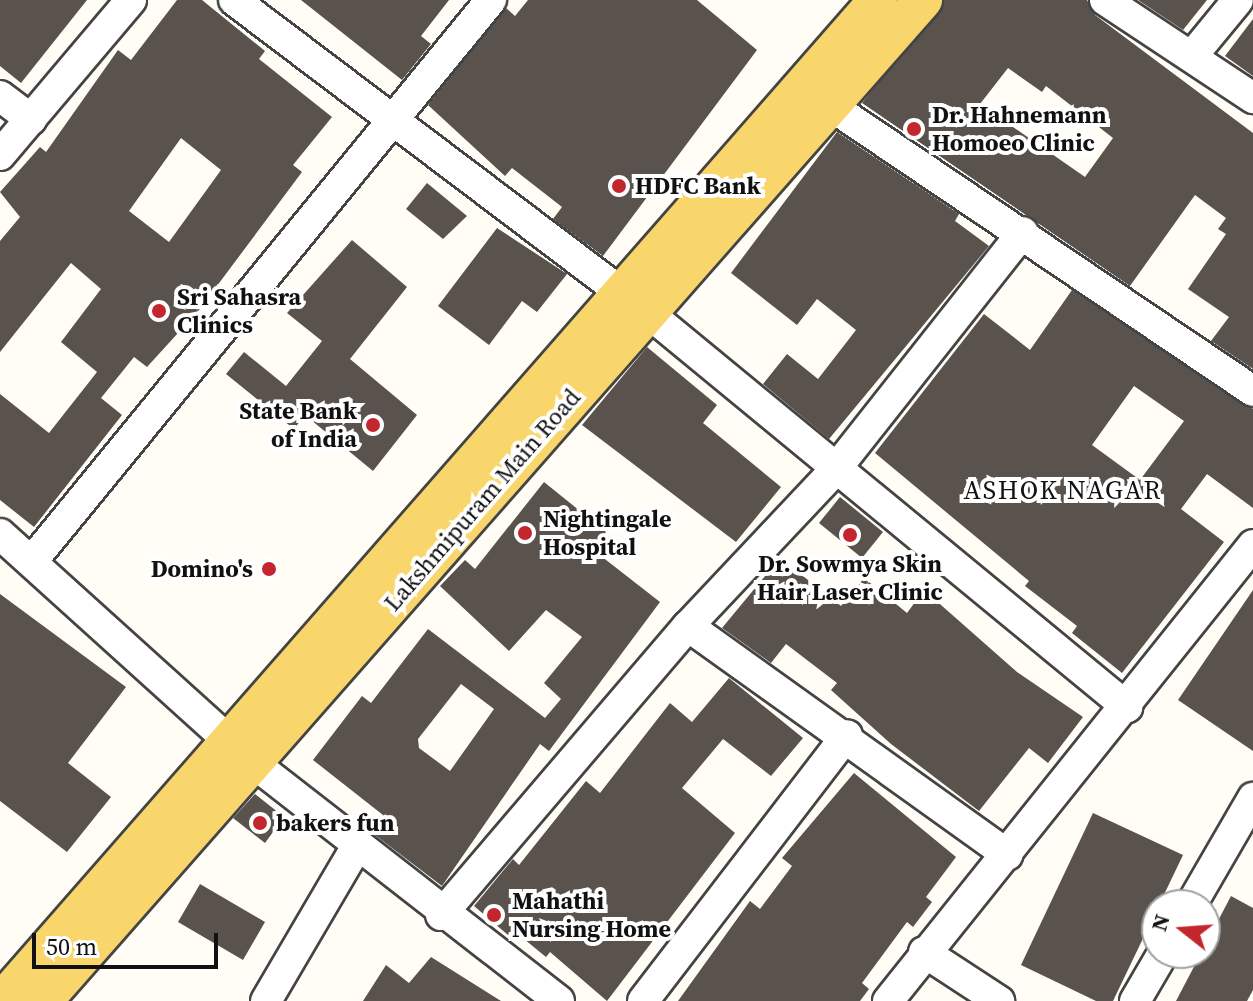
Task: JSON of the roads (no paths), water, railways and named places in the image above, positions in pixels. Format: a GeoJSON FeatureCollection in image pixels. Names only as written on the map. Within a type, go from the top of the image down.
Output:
{"type":"FeatureCollection","features":[{"type":"Feature","properties":{"kind":"main road","name":"Lakshmipuram Main Road"},"geometry":{"type":"LineString","coordinates":[[2,1001],[240,751],[633,301],[878,0]]}},
{"type":"Feature","properties":{"kind":"main road","name":"Lakshmipuram Main Road"},"geometry":{"type":"LineString","coordinates":[[633,301],[831,106],[923,0]]}},
{"type":"Feature","properties":{"kind":"main road","name":"Lakshmipuram Main Road"},"geometry":{"type":"LineString","coordinates":[[43,1001],[240,751]]}},
{"type":"Feature","properties":{"kind":"street"},"geometry":{"type":"LineString","coordinates":[[0,155],[131,0]]}},
{"type":"Feature","properties":{"kind":"street"},"geometry":{"type":"LineString","coordinates":[[234,0],[387,119],[633,301],[1127,707]]}},
{"type":"Feature","properties":{"kind":"street"},"geometry":{"type":"LineString","coordinates":[[32,561],[387,119],[491,0]]}},
{"type":"Feature","properties":{"kind":"street"},"geometry":{"type":"LineString","coordinates":[[1105,0],[1253,98]]}},
{"type":"Feature","properties":{"kind":"street"},"geometry":{"type":"LineString","coordinates":[[1192,56],[1238,0]]}},
{"type":"Feature","properties":{"kind":"street"},"geometry":{"type":"LineString","coordinates":[[0,96],[31,119]]}},
{"type":"Feature","properties":{"kind":"street"},"geometry":{"type":"LineString","coordinates":[[831,106],[1023,232],[1253,391]]}},
{"type":"Feature","properties":{"kind":"street"},"geometry":{"type":"LineString","coordinates":[[441,915],[688,626],[835,470],[1023,232]]}},
{"type":"Feature","properties":{"kind":"street"},"geometry":{"type":"LineString","coordinates":[[0,534],[240,751],[441,915],[559,1001]]}},
{"type":"Feature","properties":{"kind":"street"},"geometry":{"type":"LineString","coordinates":[[888,1001],[924,952],[1008,855],[1127,707],[1253,545]]}},
{"type":"Feature","properties":{"kind":"street"},"geometry":{"type":"LineString","coordinates":[[688,626],[847,735],[1008,855]]}},
{"type":"Feature","properties":{"kind":"street"},"geometry":{"type":"LineString","coordinates":[[643,1001],[847,735]]}},
{"type":"Feature","properties":{"kind":"street"},"geometry":{"type":"LineString","coordinates":[[1200,889],[1253,798]]}},
{"type":"Feature","properties":{"kind":"street"},"geometry":{"type":"LineString","coordinates":[[266,1001],[357,846]]}},
{"type":"Feature","properties":{"kind":"street"},"geometry":{"type":"LineString","coordinates":[[924,952],[999,1001]]}},
{"type":"Feature","properties":{"kind":"street"},"geometry":{"type":"LineString","coordinates":[[1135,1001],[1154,969]]}},
{"type":"Feature","properties":{"kind":"place","name":"Dr. Hahnemann Homoeo Clinic"},"geometry":{"type":"Point","coordinates":[914,129]}},
{"type":"Feature","properties":{"kind":"place","name":"HDFC Bank"},"geometry":{"type":"Point","coordinates":[619,186]}},
{"type":"Feature","properties":{"kind":"place","name":"Sri Sahasra Clinics"},"geometry":{"type":"Point","coordinates":[159,311]}},
{"type":"Feature","properties":{"kind":"place","name":"State Bank of India"},"geometry":{"type":"Point","coordinates":[373,425]}},
{"type":"Feature","properties":{"kind":"place","name":"Nightingale Hospital"},"geometry":{"type":"Point","coordinates":[525,533]}},
{"type":"Feature","properties":{"kind":"place","name":"Dr. Sowmya Skin Hair Laser Clinic"},"geometry":{"type":"Point","coordinates":[850,535]}},
{"type":"Feature","properties":{"kind":"place","name":"Domino's"},"geometry":{"type":"Point","coordinates":[269,569]}},
{"type":"Feature","properties":{"kind":"place","name":"bakers fun"},"geometry":{"type":"Point","coordinates":[260,823]}},
{"type":"Feature","properties":{"kind":"place","name":"Mahathi Nursing Home"},"geometry":{"type":"Point","coordinates":[494,915]}},
{"type":"Feature","properties":{"kind":"district","name":"ASHOK NAGAR"},"geometry":{"type":"Point","coordinates":[1063,491]}}]}
